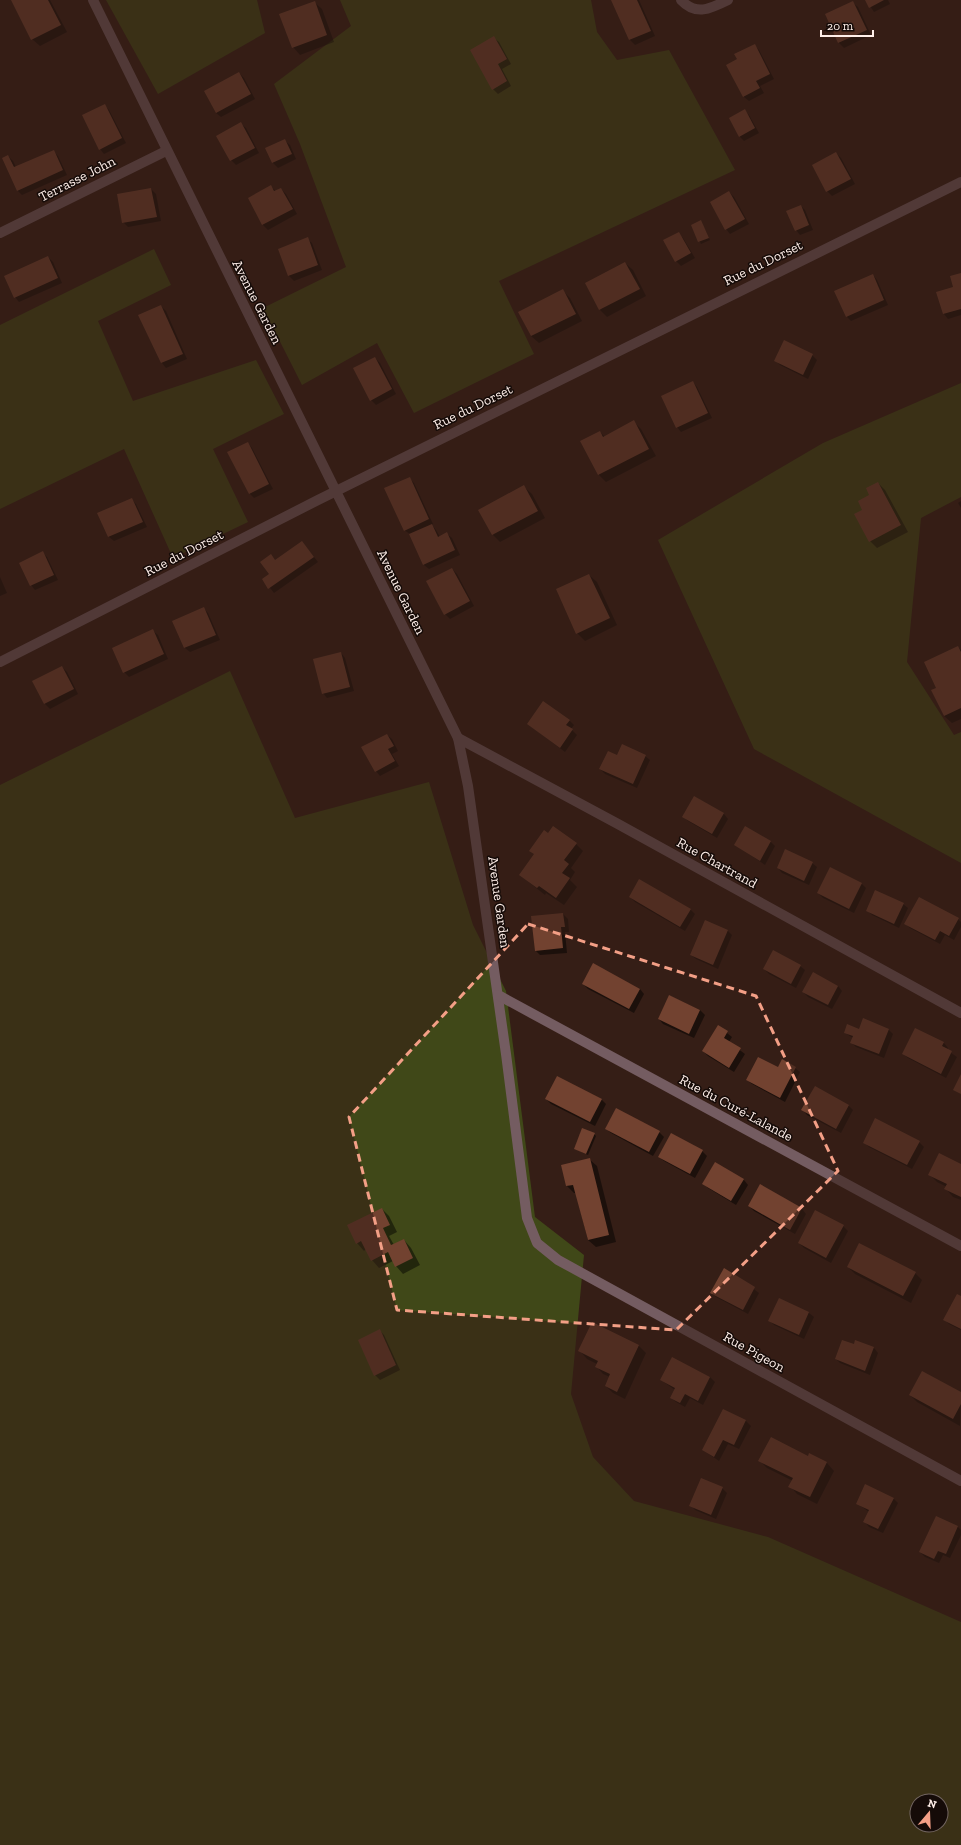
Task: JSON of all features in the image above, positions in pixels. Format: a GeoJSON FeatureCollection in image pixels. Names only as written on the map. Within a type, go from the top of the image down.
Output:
{"type":"FeatureCollection","features":[{"type":"Feature","properties":{"kind":"street","name":"Avenue Garden"},"geometry":{"type":"LineString","coordinates":[[93,0],[166,151],[458,738],[468,786],[498,995],[527,1218],[537,1243]]}},
{"type":"Feature","properties":{"kind":"street"},"geometry":{"type":"LineString","coordinates":[[684,4],[699,10],[711,8],[728,0]]}},
{"type":"Feature","properties":{"kind":"street","name":"Terrasse John"},"geometry":{"type":"LineString","coordinates":[[0,233],[166,151]]}},
{"type":"Feature","properties":{"kind":"street","name":"Rue du Dorset"},"geometry":{"type":"LineString","coordinates":[[0,662],[336,491],[961,182]]}},
{"type":"Feature","properties":{"kind":"street","name":"Rue Chartrand"},"geometry":{"type":"LineString","coordinates":[[458,738],[618,824],[961,1013]]}},
{"type":"Feature","properties":{"kind":"street","name":"Rue du Curé-Lalande"},"geometry":{"type":"LineString","coordinates":[[498,995],[961,1246]]}},
{"type":"Feature","properties":{"kind":"street","name":"Rue Pigeon"},"geometry":{"type":"LineString","coordinates":[[537,1243],[558,1260],[961,1481]]}},
{"type":"Feature","properties":{"kind":"highlighted area"},"geometry":{"type":"Polygon","coordinates":[[[528,924],[756,996],[838,1171],[676,1330],[397,1310],[349,1117],[528,924]]]}},
{"type":"Feature","properties":{"kind":"green space"},"geometry":{"type":"Polygon","coordinates":[[[106,0],[257,0],[265,33],[158,94],[106,0]]]}},
{"type":"Feature","properties":{"kind":"green space"},"geometry":{"type":"Polygon","coordinates":[[[340,0],[591,0],[597,32],[617,60],[669,50],[735,170],[499,281],[534,354],[414,413],[377,343],[302,385],[263,308],[346,267],[300,144],[274,84],[351,26],[340,0]]]}},
{"type":"Feature","properties":{"kind":"green space"},"geometry":{"type":"Polygon","coordinates":[[[154,249],[171,285],[98,321],[133,401],[256,360],[284,414],[213,449],[248,522],[173,558],[124,449],[0,509],[0,325],[154,249]]]}},
{"type":"Feature","properties":{"kind":"green space"},"geometry":{"type":"Polygon","coordinates":[[[961,383],[961,497],[921,518],[907,662],[954,735],[961,732],[961,863],[754,749],[658,540],[823,443],[961,383]]]}},
{"type":"Feature","properties":{"kind":"green space"},"geometry":{"type":"Polygon","coordinates":[[[230,671],[295,818],[429,782],[473,925],[506,991],[535,1217],[584,1255],[571,1394],[593,1457],[634,1501],[768,1537],[961,1622],[961,1845],[0,1845],[0,785],[230,671]]]}},
{"type":"Feature","properties":{"kind":"building"},"geometry":{"type":"Polygon","coordinates":[[[11,0],[48,0],[61,25],[31,40],[11,0]]]}},
{"type":"Feature","properties":{"kind":"building"},"geometry":{"type":"Polygon","coordinates":[[[611,0],[637,0],[651,31],[629,40],[611,0]]]}},
{"type":"Feature","properties":{"kind":"building"},"geometry":{"type":"Polygon","coordinates":[[[865,0],[884,0],[869,8],[865,0]]]}},
{"type":"Feature","properties":{"kind":"building"},"geometry":{"type":"Polygon","coordinates":[[[315,1],[327,35],[292,48],[279,14],[315,1]]]}},
{"type":"Feature","properties":{"kind":"building"},"geometry":{"type":"Polygon","coordinates":[[[853,1],[867,30],[838,43],[825,14],[853,1]]]}},
{"type":"Feature","properties":{"kind":"building"},"geometry":{"type":"Polygon","coordinates":[[[494,36],[507,59],[498,64],[507,81],[492,90],[470,50],[494,36]]]}},
{"type":"Feature","properties":{"kind":"building"},"geometry":{"type":"Polygon","coordinates":[[[755,44],[770,74],[756,81],[760,88],[743,97],[726,65],[737,59],[734,54],[755,44]]]}},
{"type":"Feature","properties":{"kind":"building"},"geometry":{"type":"Polygon","coordinates":[[[239,72],[251,94],[216,113],[204,91],[239,72]]]}},
{"type":"Feature","properties":{"kind":"building"},"geometry":{"type":"Polygon","coordinates":[[[105,104],[122,138],[99,150],[82,115],[105,104]]]}},
{"type":"Feature","properties":{"kind":"building"},"geometry":{"type":"Polygon","coordinates":[[[745,109],[755,128],[739,137],[729,118],[745,109]]]}},
{"type":"Feature","properties":{"kind":"building"},"geometry":{"type":"Polygon","coordinates":[[[241,122],[255,148],[230,161],[216,136],[241,122]]]}},
{"type":"Feature","properties":{"kind":"building"},"geometry":{"type":"Polygon","coordinates":[[[285,139],[292,154],[272,163],[265,148],[285,139]]]}},
{"type":"Feature","properties":{"kind":"building"},"geometry":{"type":"Polygon","coordinates":[[[54,150],[63,170],[17,191],[2,158],[8,155],[14,167],[54,150]]]}},
{"type":"Feature","properties":{"kind":"building"},"geometry":{"type":"Polygon","coordinates":[[[836,152],[851,179],[826,192],[812,165],[836,152]]]}},
{"type":"Feature","properties":{"kind":"building"},"geometry":{"type":"Polygon","coordinates":[[[271,185],[274,191],[281,188],[293,209],[262,225],[248,198],[271,185]]]}},
{"type":"Feature","properties":{"kind":"building"},"geometry":{"type":"Polygon","coordinates":[[[151,188],[157,217],[122,223],[117,194],[151,188]]]}},
{"type":"Feature","properties":{"kind":"building"},"geometry":{"type":"Polygon","coordinates":[[[729,191],[745,219],[725,230],[710,202],[729,191]]]}},
{"type":"Feature","properties":{"kind":"building"},"geometry":{"type":"Polygon","coordinates":[[[801,205],[809,225],[795,231],[786,211],[801,205]]]}},
{"type":"Feature","properties":{"kind":"building"},"geometry":{"type":"Polygon","coordinates":[[[701,220],[709,238],[698,242],[691,225],[701,220]]]}},
{"type":"Feature","properties":{"kind":"building"},"geometry":{"type":"Polygon","coordinates":[[[679,232],[691,253],[675,262],[663,240],[679,232]]]}},
{"type":"Feature","properties":{"kind":"building"},"geometry":{"type":"Polygon","coordinates":[[[308,237],[318,265],[288,276],[278,249],[308,237]]]}},
{"type":"Feature","properties":{"kind":"building"},"geometry":{"type":"Polygon","coordinates":[[[48,256],[58,278],[14,298],[4,276],[48,256]]]}},
{"type":"Feature","properties":{"kind":"building"},"geometry":{"type":"Polygon","coordinates":[[[625,262],[640,289],[599,310],[585,283],[625,262]]]}},
{"type":"Feature","properties":{"kind":"building"},"geometry":{"type":"Polygon","coordinates":[[[961,273],[961,309],[943,314],[936,292],[953,287],[950,276],[961,273]]]}},
{"type":"Feature","properties":{"kind":"building"},"geometry":{"type":"Polygon","coordinates":[[[873,274],[884,300],[846,317],[834,291],[873,274]]]}},
{"type":"Feature","properties":{"kind":"building"},"geometry":{"type":"Polygon","coordinates":[[[563,289],[576,314],[531,336],[518,312],[563,289]]]}},
{"type":"Feature","properties":{"kind":"building"},"geometry":{"type":"Polygon","coordinates":[[[161,305],[183,354],[161,363],[138,315],[161,305]]]}},
{"type":"Feature","properties":{"kind":"building"},"geometry":{"type":"Polygon","coordinates":[[[784,340],[813,354],[803,375],[774,361],[784,340]]]}},
{"type":"Feature","properties":{"kind":"building"},"geometry":{"type":"Polygon","coordinates":[[[375,357],[392,389],[370,401],[353,368],[375,357]]]}},
{"type":"Feature","properties":{"kind":"building"},"geometry":{"type":"Polygon","coordinates":[[[693,381],[708,413],[676,428],[661,396],[693,381]]]}},
{"type":"Feature","properties":{"kind":"building"},"geometry":{"type":"Polygon","coordinates":[[[634,420],[649,449],[598,475],[580,441],[600,431],[603,437],[634,420]]]}},
{"type":"Feature","properties":{"kind":"building"},"geometry":{"type":"Polygon","coordinates":[[[248,442],[269,484],[249,494],[227,452],[248,442]]]}},
{"type":"Feature","properties":{"kind":"building"},"geometry":{"type":"Polygon","coordinates":[[[410,477],[429,519],[404,531],[384,488],[410,477]]]}},
{"type":"Feature","properties":{"kind":"building"},"geometry":{"type":"Polygon","coordinates":[[[878,482],[901,525],[869,542],[854,514],[862,510],[858,501],[869,495],[866,488],[878,482]]]}},
{"type":"Feature","properties":{"kind":"building"},"geometry":{"type":"Polygon","coordinates":[[[524,485],[538,511],[492,535],[478,510],[524,485]]]}},
{"type":"Feature","properties":{"kind":"building"},"geometry":{"type":"Polygon","coordinates":[[[132,498],[143,522],[108,537],[97,513],[132,498]]]}},
{"type":"Feature","properties":{"kind":"building"},"geometry":{"type":"Polygon","coordinates":[[[432,524],[438,537],[447,532],[455,550],[423,565],[409,534],[432,524]]]}},
{"type":"Feature","properties":{"kind":"building"},"geometry":{"type":"Polygon","coordinates":[[[302,541],[314,557],[268,589],[262,579],[269,574],[260,562],[271,554],[275,560],[302,541]]]}},
{"type":"Feature","properties":{"kind":"building"},"geometry":{"type":"Polygon","coordinates":[[[43,551],[54,575],[30,586],[19,563],[43,551]]]}},
{"type":"Feature","properties":{"kind":"building"},"geometry":{"type":"Polygon","coordinates":[[[452,568],[470,601],[444,615],[426,581],[452,568]]]}},
{"type":"Feature","properties":{"kind":"building"},"geometry":{"type":"Polygon","coordinates":[[[589,574],[610,618],[576,634],[556,589],[589,574]]]}},
{"type":"Feature","properties":{"kind":"building"},"geometry":{"type":"Polygon","coordinates":[[[204,607],[216,635],[184,648],[172,621],[204,607]]]}},
{"type":"Feature","properties":{"kind":"building"},"geometry":{"type":"Polygon","coordinates":[[[153,629],[164,654],[123,673],[112,648],[153,629]]]}},
{"type":"Feature","properties":{"kind":"building"},"geometry":{"type":"Polygon","coordinates":[[[958,646],[961,652],[961,708],[944,716],[931,690],[936,688],[924,662],[958,646]]]}},
{"type":"Feature","properties":{"kind":"building"},"geometry":{"type":"Polygon","coordinates":[[[341,652],[350,687],[322,694],[313,659],[341,652]]]}},
{"type":"Feature","properties":{"kind":"building"},"geometry":{"type":"Polygon","coordinates":[[[62,666],[74,689],[44,704],[32,681],[62,666]]]}},
{"type":"Feature","properties":{"kind":"building"},"geometry":{"type":"Polygon","coordinates":[[[543,701],[570,720],[566,725],[573,729],[560,748],[527,724],[543,701]]]}},
{"type":"Feature","properties":{"kind":"building"},"geometry":{"type":"Polygon","coordinates":[[[387,734],[394,746],[388,749],[395,761],[375,772],[361,747],[387,734]]]}},
{"type":"Feature","properties":{"kind":"building"},"geometry":{"type":"Polygon","coordinates":[[[622,744],[646,755],[633,784],[599,769],[608,751],[617,755],[622,744]]]}},
{"type":"Feature","properties":{"kind":"building"},"geometry":{"type":"Polygon","coordinates":[[[694,796],[724,813],[712,834],[682,817],[694,796]]]}},
{"type":"Feature","properties":{"kind":"building"},"geometry":{"type":"Polygon","coordinates":[[[553,826],[577,843],[564,860],[569,864],[562,873],[570,878],[556,898],[539,886],[537,888],[519,875],[534,854],[529,851],[544,830],[548,833],[553,826]]]}},
{"type":"Feature","properties":{"kind":"building"},"geometry":{"type":"Polygon","coordinates":[[[745,826],[771,841],[760,861],[734,845],[745,826]]]}},
{"type":"Feature","properties":{"kind":"building"},"geometry":{"type":"Polygon","coordinates":[[[785,849],[813,862],[804,881],[777,868],[785,849]]]}},
{"type":"Feature","properties":{"kind":"building"},"geometry":{"type":"Polygon","coordinates":[[[830,867],[862,883],[849,909],[817,893],[830,867]]]}},
{"type":"Feature","properties":{"kind":"building"},"geometry":{"type":"Polygon","coordinates":[[[639,879],[691,909],[680,927],[629,897],[639,879]]]}},
{"type":"Feature","properties":{"kind":"building"},"geometry":{"type":"Polygon","coordinates":[[[875,890],[904,903],[894,924],[866,911],[875,890]]]}},
{"type":"Feature","properties":{"kind":"building"},"geometry":{"type":"Polygon","coordinates":[[[919,897],[959,918],[949,936],[940,931],[935,940],[904,924],[919,897]]]}},
{"type":"Feature","properties":{"kind":"building"},"geometry":{"type":"Polygon","coordinates":[[[563,913],[565,927],[561,927],[563,948],[535,951],[531,916],[563,913]]]}},
{"type":"Feature","properties":{"kind":"building"},"geometry":{"type":"Polygon","coordinates":[[[705,920],[728,930],[713,965],[690,955],[705,920]]]}},
{"type":"Feature","properties":{"kind":"building"},"geometry":{"type":"Polygon","coordinates":[[[773,950],[801,965],[791,984],[763,969],[773,950]]]}},
{"type":"Feature","properties":{"kind":"building"},"geometry":{"type":"Polygon","coordinates":[[[593,963],[640,989],[629,1009],[582,984],[593,963]]]}},
{"type":"Feature","properties":{"kind":"building"},"geometry":{"type":"Polygon","coordinates":[[[813,972],[838,986],[828,1005],[802,992],[813,972]]]}},
{"type":"Feature","properties":{"kind":"building"},"geometry":{"type":"Polygon","coordinates":[[[669,995],[700,1010],[689,1034],[658,1019],[669,995]]]}},
{"type":"Feature","properties":{"kind":"building"},"geometry":{"type":"Polygon","coordinates":[[[863,1018],[889,1029],[879,1054],[850,1043],[853,1036],[844,1033],[847,1024],[859,1029],[863,1018]]]}},
{"type":"Feature","properties":{"kind":"building"},"geometry":{"type":"Polygon","coordinates":[[[718,1025],[728,1031],[724,1038],[741,1048],[729,1068],[702,1051],[718,1025]]]}},
{"type":"Feature","properties":{"kind":"building"},"geometry":{"type":"Polygon","coordinates":[[[915,1028],[944,1042],[942,1046],[952,1051],[941,1074],[902,1054],[915,1028]]]}},
{"type":"Feature","properties":{"kind":"building"},"geometry":{"type":"Polygon","coordinates":[[[758,1057],[778,1067],[782,1059],[796,1067],[780,1098],[746,1080],[758,1057]]]}},
{"type":"Feature","properties":{"kind":"building"},"geometry":{"type":"Polygon","coordinates":[[[961,1074],[961,1094],[953,1090],[961,1074]]]}},
{"type":"Feature","properties":{"kind":"building"},"geometry":{"type":"Polygon","coordinates":[[[557,1076],[602,1099],[590,1122],[545,1099],[557,1076]]]}},
{"type":"Feature","properties":{"kind":"building"},"geometry":{"type":"Polygon","coordinates":[[[815,1086],[849,1105],[836,1129],[801,1110],[815,1086]]]}},
{"type":"Feature","properties":{"kind":"building"},"geometry":{"type":"Polygon","coordinates":[[[616,1108],[660,1131],[649,1152],[605,1129],[616,1108]]]}},
{"type":"Feature","properties":{"kind":"building"},"geometry":{"type":"Polygon","coordinates":[[[875,1118],[920,1141],[907,1165],[863,1143],[875,1118]]]}},
{"type":"Feature","properties":{"kind":"building"},"geometry":{"type":"Polygon","coordinates":[[[582,1128],[595,1133],[586,1154],[574,1149],[582,1128]]]}},
{"type":"Feature","properties":{"kind":"building"},"geometry":{"type":"Polygon","coordinates":[[[671,1133],[703,1150],[690,1174],[658,1157],[671,1133]]]}},
{"type":"Feature","properties":{"kind":"building"},"geometry":{"type":"Polygon","coordinates":[[[939,1153],[961,1164],[961,1197],[944,1189],[947,1184],[928,1175],[939,1153]]]}},
{"type":"Feature","properties":{"kind":"building"},"geometry":{"type":"Polygon","coordinates":[[[590,1158],[609,1235],[588,1240],[573,1185],[566,1186],[561,1165],[590,1158]]]}},
{"type":"Feature","properties":{"kind":"building"},"geometry":{"type":"Polygon","coordinates":[[[715,1162],[744,1179],[731,1201],[702,1184],[715,1162]]]}},
{"type":"Feature","properties":{"kind":"building"},"geometry":{"type":"Polygon","coordinates":[[[760,1184],[802,1208],[790,1230],[748,1206],[760,1184]]]}},
{"type":"Feature","properties":{"kind":"building"},"geometry":{"type":"Polygon","coordinates":[[[382,1208],[390,1225],[383,1228],[391,1245],[404,1239],[413,1258],[395,1267],[388,1252],[371,1261],[361,1241],[356,1244],[347,1225],[382,1208]]]}},
{"type":"Feature","properties":{"kind":"building"},"geometry":{"type":"Polygon","coordinates":[[[815,1210],[844,1225],[826,1258],[798,1243],[815,1210]]]}},
{"type":"Feature","properties":{"kind":"building"},"geometry":{"type":"Polygon","coordinates":[[[859,1243],[916,1272],[903,1296],[847,1267],[859,1243]]]}},
{"type":"Feature","properties":{"kind":"building"},"geometry":{"type":"Polygon","coordinates":[[[724,1268],[755,1287],[743,1310],[710,1293],[724,1268]]]}},
{"type":"Feature","properties":{"kind":"building"},"geometry":{"type":"Polygon","coordinates":[[[957,1294],[961,1296],[961,1329],[943,1320],[957,1294]]]}},
{"type":"Feature","properties":{"kind":"building"},"geometry":{"type":"Polygon","coordinates":[[[779,1298],[809,1312],[799,1335],[768,1321],[779,1298]]]}},
{"type":"Feature","properties":{"kind":"building"},"geometry":{"type":"Polygon","coordinates":[[[592,1322],[639,1345],[617,1392],[605,1386],[610,1374],[595,1367],[598,1361],[578,1351],[592,1322]]]}},
{"type":"Feature","properties":{"kind":"building"},"geometry":{"type":"Polygon","coordinates":[[[380,1329],[396,1365],[374,1376],[358,1340],[380,1329]]]}},
{"type":"Feature","properties":{"kind":"building"},"geometry":{"type":"Polygon","coordinates":[[[842,1340],[854,1344],[855,1340],[874,1347],[865,1371],[835,1359],[842,1340]]]}},
{"type":"Feature","properties":{"kind":"building"},"geometry":{"type":"Polygon","coordinates":[[[672,1357],[710,1377],[698,1401],[685,1394],[680,1403],[670,1398],[675,1388],[660,1380],[672,1357]]]}},
{"type":"Feature","properties":{"kind":"building"},"geometry":{"type":"Polygon","coordinates":[[[922,1371],[961,1392],[961,1404],[953,1419],[909,1395],[922,1371]]]}},
{"type":"Feature","properties":{"kind":"building"},"geometry":{"type":"Polygon","coordinates":[[[723,1409],[746,1420],[734,1445],[723,1440],[714,1457],[702,1450],[723,1409]]]}},
{"type":"Feature","properties":{"kind":"building"},"geometry":{"type":"Polygon","coordinates":[[[771,1437],[808,1456],[809,1453],[827,1462],[810,1497],[788,1487],[793,1478],[758,1461],[771,1437]]]}},
{"type":"Feature","properties":{"kind":"building"},"geometry":{"type":"Polygon","coordinates":[[[701,1478],[723,1487],[711,1515],[689,1506],[701,1478]]]}},
{"type":"Feature","properties":{"kind":"building"},"geometry":{"type":"Polygon","coordinates":[[[865,1484],[894,1498],[878,1529],[863,1522],[869,1510],[856,1504],[865,1484]]]}},
{"type":"Feature","properties":{"kind":"building"},"geometry":{"type":"Polygon","coordinates":[[[936,1516],[958,1526],[946,1554],[938,1551],[934,1559],[919,1552],[936,1516]]]}}]}
